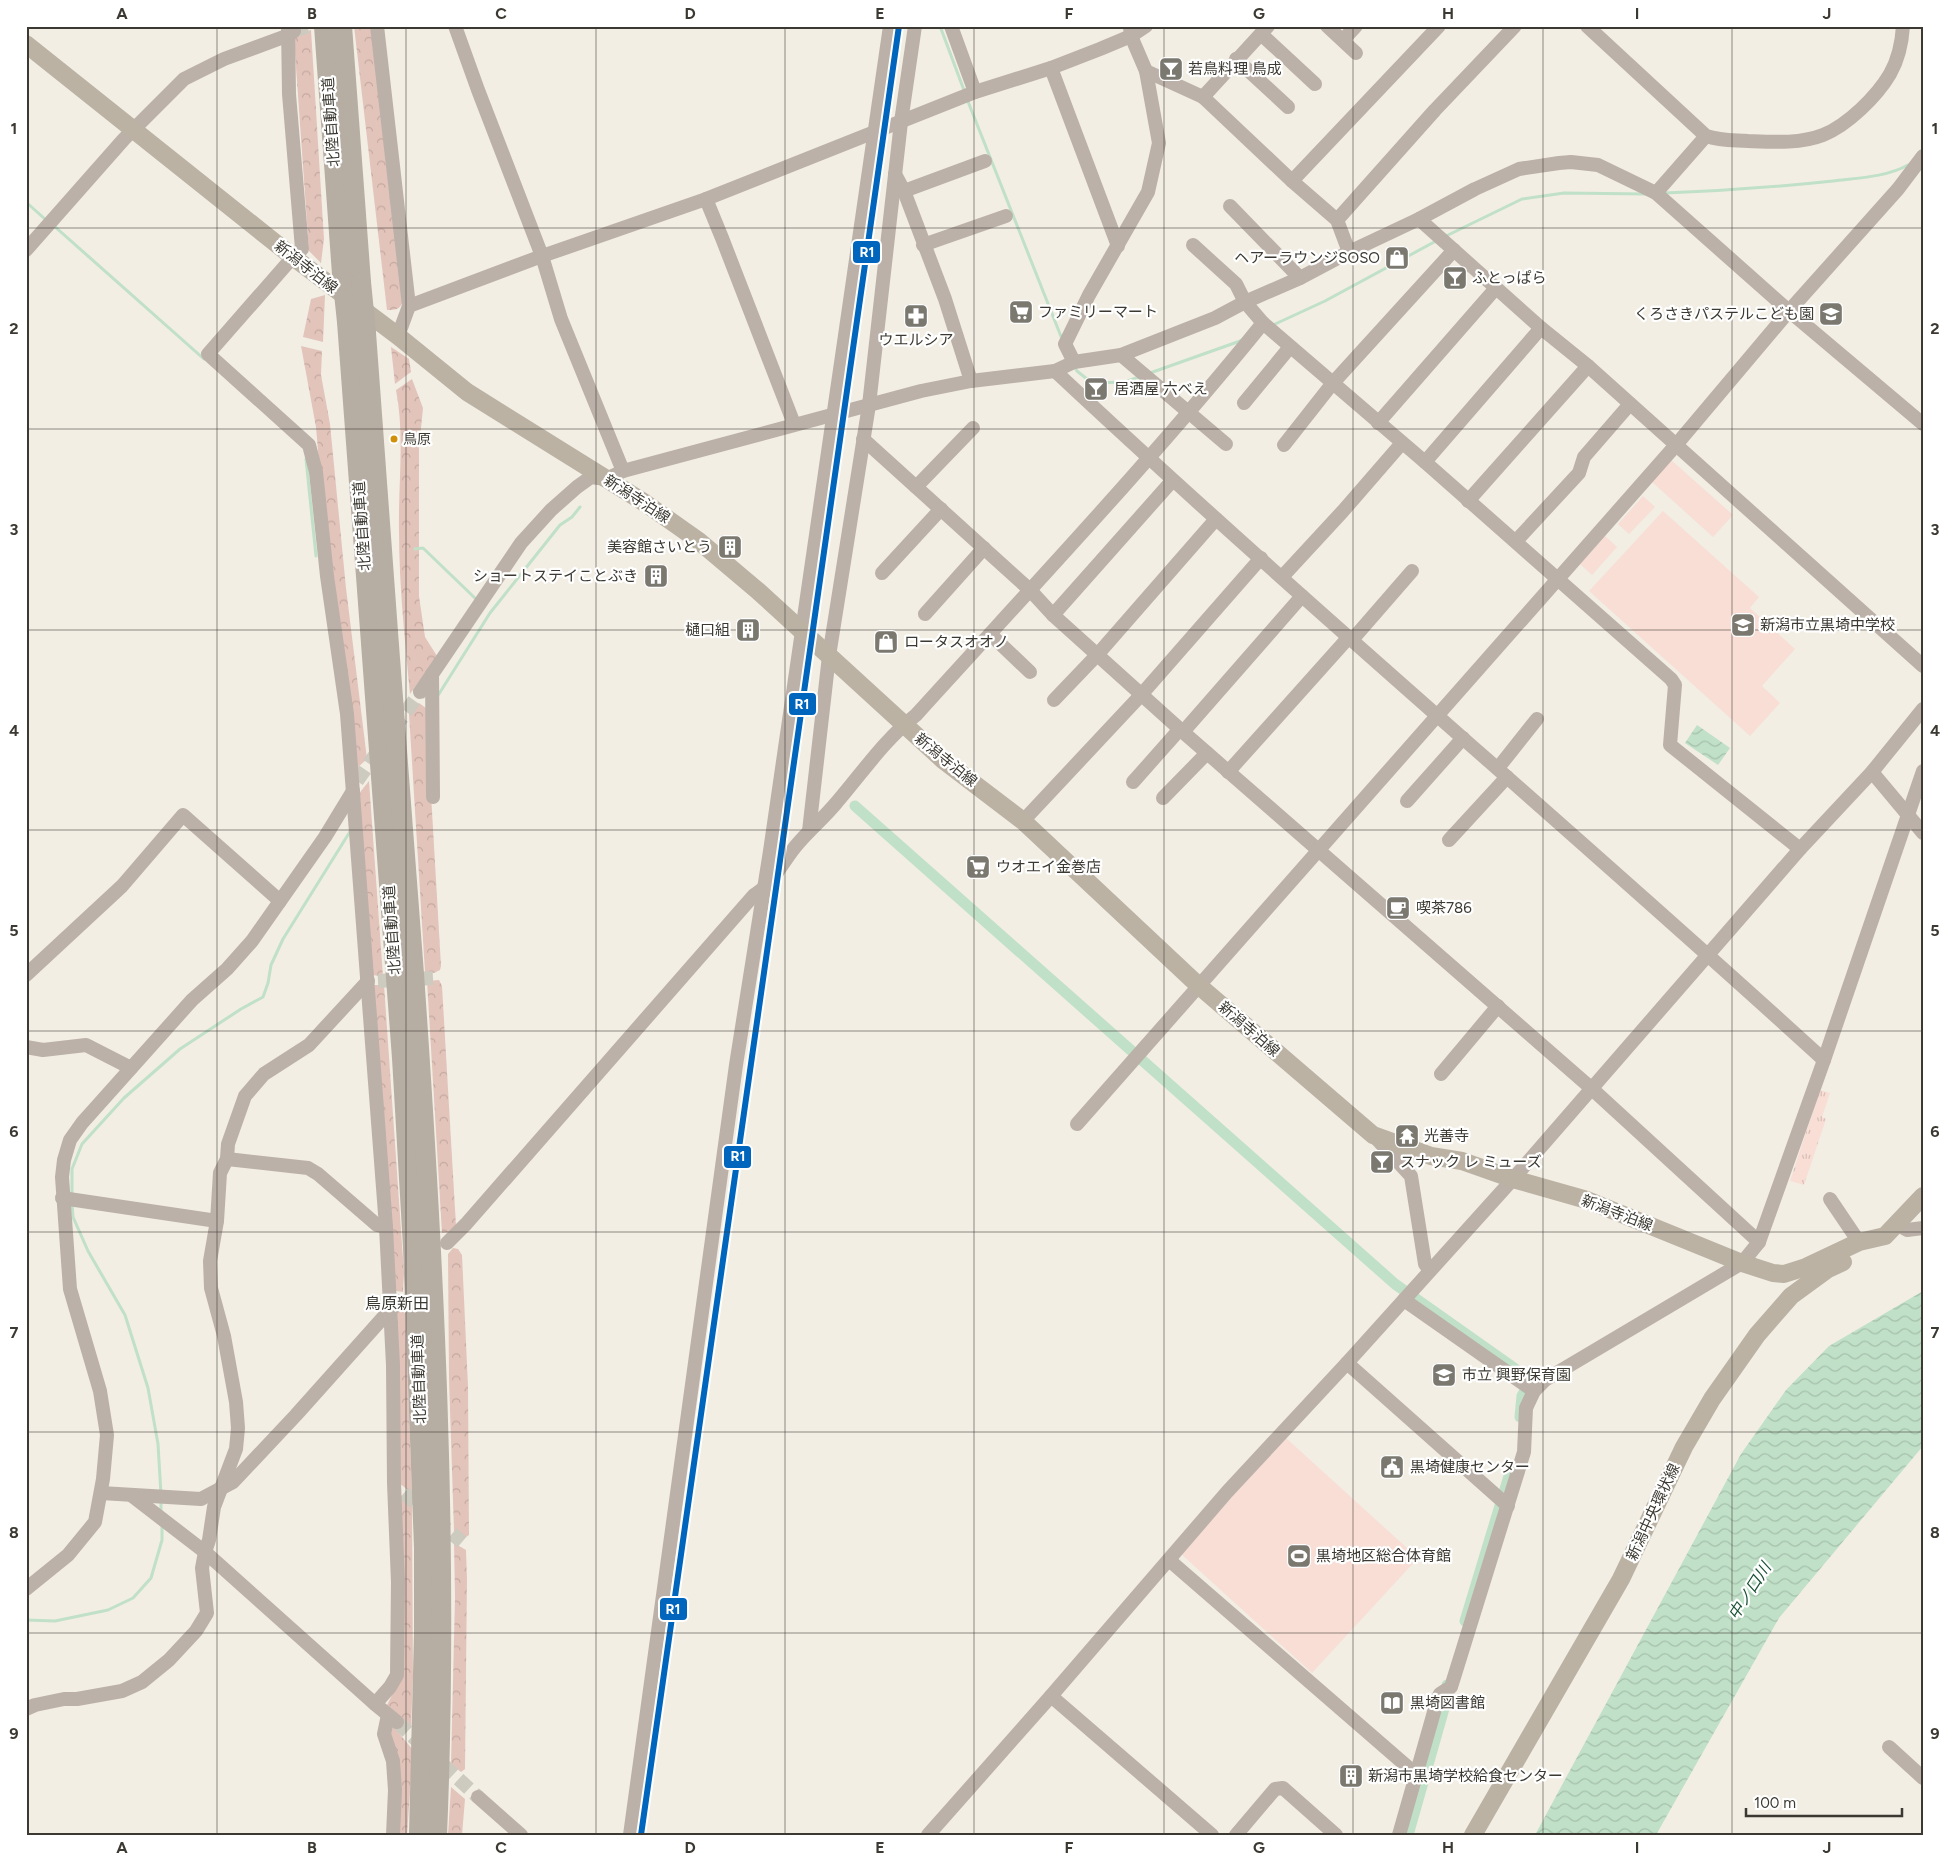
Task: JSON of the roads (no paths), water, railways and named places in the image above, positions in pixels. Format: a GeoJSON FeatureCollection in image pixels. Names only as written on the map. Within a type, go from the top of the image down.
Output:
{"type":"FeatureCollection","features":[{"type":"Feature","properties":{"kind":"highway","name":"北陸自動車道"},"geometry":{"type":"LineString","coordinates":[[324,26],[402,1058],[414,1266],[424,1548],[419,1835]]}},
{"type":"Feature","properties":{"kind":"highway","name":"北陸自動車道"},"geometry":{"type":"LineString","coordinates":[[342,26],[404,838],[432,1249],[441,1546],[440,1748],[437,1835]]}},
{"type":"Feature","properties":{"kind":"main road","name":"新潟寺泊線"},"geometry":{"type":"LineString","coordinates":[[26,44],[293,257],[398,336],[467,392],[646,503],[699,541],[944,760],[1023,821],[1198,985],[1373,1135],[1431,1156],[1462,1161],[1513,1179],[1587,1200],[1742,1263],[1773,1273],[1784,1274],[1806,1268],[1859,1242],[1891,1231]]}},
{"type":"Feature","properties":{"kind":"main road"},"geometry":{"type":"LineString","coordinates":[[1891,1231],[1923,1196]]}},
{"type":"Feature","properties":{"kind":"main road","name":"新潟中央環状線"},"geometry":{"type":"LineString","coordinates":[[1473,1835],[1621,1579],[1684,1447],[1712,1399],[1758,1335],[1791,1296],[1828,1269],[1860,1254],[1891,1231]]}},
{"type":"Feature","properties":{"kind":"street"},"geometry":{"type":"LineString","coordinates":[[377,26],[409,306],[398,336]]}},
{"type":"Feature","properties":{"kind":"street"},"geometry":{"type":"LineString","coordinates":[[455,26],[542,256],[561,319],[623,471]]}},
{"type":"Feature","properties":{"kind":"street"},"geometry":{"type":"LineString","coordinates":[[630,1835],[734,1084],[890,26]]}},
{"type":"Feature","properties":{"kind":"street"},"geometry":{"type":"LineString","coordinates":[[808,831],[829,656],[869,405],[901,122],[915,26]]}},
{"type":"Feature","properties":{"kind":"street"},"geometry":{"type":"LineString","coordinates":[[951,26],[975,92]]}},
{"type":"Feature","properties":{"kind":"street"},"geometry":{"type":"LineString","coordinates":[[409,306],[542,256],[706,199],[975,92],[1050,68],[1146,26]]}},
{"type":"Feature","properties":{"kind":"street"},"geometry":{"type":"LineString","coordinates":[[1327,26],[1356,53]]}},
{"type":"Feature","properties":{"kind":"street"},"geometry":{"type":"LineString","coordinates":[[1343,40],[1356,26]]}},
{"type":"Feature","properties":{"kind":"street"},"geometry":{"type":"LineString","coordinates":[[1292,181],[1439,26]]}},
{"type":"Feature","properties":{"kind":"street"},"geometry":{"type":"LineString","coordinates":[[1337,220],[1515,26]]}},
{"type":"Feature","properties":{"kind":"street"},"geometry":{"type":"LineString","coordinates":[[1587,26],[1706,136],[1719,140],[1770,142],[1796,141],[1822,135],[1839,127],[1866,104],[1890,74],[1902,42],[1903,26]]}},
{"type":"Feature","properties":{"kind":"street"},"geometry":{"type":"LineString","coordinates":[[1203,97],[1236,59],[1265,30],[1315,84]]}},
{"type":"Feature","properties":{"kind":"street"},"geometry":{"type":"LineString","coordinates":[[26,250],[132,129],[184,79],[224,59],[290,31],[289,94],[302,250],[293,257],[208,354],[309,445],[316,472],[327,576],[347,714],[373,981],[393,1365],[394,1484],[398,1582],[397,1675],[390,1687],[375,1704]]}},
{"type":"Feature","properties":{"kind":"street"},"geometry":{"type":"LineString","coordinates":[[1074,362],[1065,344],[1088,295],[1148,192],[1159,143],[1146,71],[1131,31]]}},
{"type":"Feature","properties":{"kind":"street"},"geometry":{"type":"LineString","coordinates":[[1236,59],[1288,107]]}},
{"type":"Feature","properties":{"kind":"street"},"geometry":{"type":"LineString","coordinates":[[1050,68],[1118,246]]}},
{"type":"Feature","properties":{"kind":"street"},"geometry":{"type":"LineString","coordinates":[[1146,71],[1203,97],[1292,181],[1337,220],[1349,252]]}},
{"type":"Feature","properties":{"kind":"street"},"geometry":{"type":"LineString","coordinates":[[1661,197],[1706,136]]}},
{"type":"Feature","properties":{"kind":"street"},"geometry":{"type":"LineString","coordinates":[[1077,1124],[1198,985],[1438,717],[1676,445],[1789,311],[1919,173],[1923,156]]}},
{"type":"Feature","properties":{"kind":"street"},"geometry":{"type":"LineString","coordinates":[[904,191],[984,161]]}},
{"type":"Feature","properties":{"kind":"street"},"geometry":{"type":"LineString","coordinates":[[420,692],[521,542],[551,510],[591,477],[606,479],[623,471],[832,413],[921,391],[971,381],[1056,371],[1074,362],[1121,355],[1215,318],[1419,219],[1475,189],[1519,170],[1559,162],[1598,166],[1623,176],[1661,197],[1789,311],[1923,424]]}},
{"type":"Feature","properties":{"kind":"street"},"geometry":{"type":"LineString","coordinates":[[895,174],[904,191],[945,299],[971,381]]}},
{"type":"Feature","properties":{"kind":"street"},"geometry":{"type":"LineString","coordinates":[[706,199],[794,424]]}},
{"type":"Feature","properties":{"kind":"street"},"geometry":{"type":"LineString","coordinates":[[1230,206],[1300,278]]}},
{"type":"Feature","properties":{"kind":"street"},"geometry":{"type":"LineString","coordinates":[[923,245],[1006,216]]}},
{"type":"Feature","properties":{"kind":"street"},"geometry":{"type":"LineString","coordinates":[[1419,219],[1496,288],[1588,366],[1923,666]]}},
{"type":"Feature","properties":{"kind":"street"},"geometry":{"type":"LineString","coordinates":[[1192,245],[1236,284],[1245,302],[1263,324],[1425,462],[1672,679],[1675,685],[1670,745],[1800,849]]}},
{"type":"Feature","properties":{"kind":"street"},"geometry":{"type":"LineString","coordinates":[[1284,445],[1332,384],[1454,250]]}},
{"type":"Feature","properties":{"kind":"street"},"geometry":{"type":"LineString","coordinates":[[1378,423],[1496,288]]}},
{"type":"Feature","properties":{"kind":"street"},"geometry":{"type":"LineString","coordinates":[[447,1243],[466,1224],[754,895],[764,889],[782,862],[808,831],[834,805],[903,724],[916,714],[990,634],[1202,399],[1263,324]]}},
{"type":"Feature","properties":{"kind":"street"},"geometry":{"type":"LineString","coordinates":[[1425,462],[1542,328]]}},
{"type":"Feature","properties":{"kind":"street"},"geometry":{"type":"LineString","coordinates":[[1244,403],[1290,347]]}},
{"type":"Feature","properties":{"kind":"street"},"geometry":{"type":"LineString","coordinates":[[1121,355],[1226,444]]}},
{"type":"Feature","properties":{"kind":"street"},"geometry":{"type":"LineString","coordinates":[[1468,501],[1588,366]]}},
{"type":"Feature","properties":{"kind":"street"},"geometry":{"type":"LineString","coordinates":[[1056,371],[1172,480],[1708,954],[1824,1060]]}},
{"type":"Feature","properties":{"kind":"street"},"geometry":{"type":"LineString","coordinates":[[1516,541],[1579,473],[1584,457],[1630,404]]}},
{"type":"Feature","properties":{"kind":"street"},"geometry":{"type":"LineString","coordinates":[[916,487],[974,428]]}},
{"type":"Feature","properties":{"kind":"street"},"geometry":{"type":"LineString","coordinates":[[864,439],[1181,731],[1591,1088],[1759,1242]]}},
{"type":"Feature","properties":{"kind":"street"},"geometry":{"type":"LineString","coordinates":[[1282,577],[1402,443]]}},
{"type":"Feature","properties":{"kind":"street"},"geometry":{"type":"LineString","coordinates":[[1053,615],[1172,480]]}},
{"type":"Feature","properties":{"kind":"street"},"geometry":{"type":"LineString","coordinates":[[882,573],[941,509]]}},
{"type":"Feature","properties":{"kind":"street"},"geometry":{"type":"LineString","coordinates":[[1054,700],[1098,654],[1216,519]]}},
{"type":"Feature","properties":{"kind":"street"},"geometry":{"type":"LineString","coordinates":[[925,614],[984,548]]}},
{"type":"Feature","properties":{"kind":"street"},"geometry":{"type":"LineString","coordinates":[[1023,821],[1141,694],[1260,558]]}},
{"type":"Feature","properties":{"kind":"street"},"geometry":{"type":"LineString","coordinates":[[1228,772],[1412,572]]}},
{"type":"Feature","properties":{"kind":"street"},"geometry":{"type":"LineString","coordinates":[[1133,782],[1302,596]]}},
{"type":"Feature","properties":{"kind":"street"},"geometry":{"type":"LineString","coordinates":[[990,634],[1030,672]]}},
{"type":"Feature","properties":{"kind":"street"},"geometry":{"type":"LineString","coordinates":[[432,674],[433,797]]}},
{"type":"Feature","properties":{"kind":"street"},"geometry":{"type":"LineString","coordinates":[[928,1835],[1227,1492],[1347,1363],[1513,1179],[1800,849],[1872,772],[1923,709]]}},
{"type":"Feature","properties":{"kind":"street"},"geometry":{"type":"LineString","coordinates":[[1448,840],[1503,773],[1537,719]]}},
{"type":"Feature","properties":{"kind":"street"},"geometry":{"type":"LineString","coordinates":[[1406,801],[1463,738]]}},
{"type":"Feature","properties":{"kind":"street"},"geometry":{"type":"LineString","coordinates":[[1163,798],[1206,753]]}},
{"type":"Feature","properties":{"kind":"street"},"geometry":{"type":"LineString","coordinates":[[1399,1835],[1440,1694],[1451,1687],[1457,1672],[1508,1506],[1524,1452],[1526,1408],[1534,1391],[1545,1380],[1742,1263],[1759,1242],[1824,1060],[1923,771]]}},
{"type":"Feature","properties":{"kind":"street"},"geometry":{"type":"LineString","coordinates":[[1872,772],[1908,814],[1921,826]]}},
{"type":"Feature","properties":{"kind":"street"},"geometry":{"type":"LineString","coordinates":[[26,1589],[68,1555],[95,1522],[107,1435],[100,1391],[70,1290],[62,1177],[64,1160],[70,1140],[82,1123],[192,1000],[226,970],[252,941],[325,837],[355,786]]}},
{"type":"Feature","properties":{"kind":"street"},"geometry":{"type":"LineString","coordinates":[[26,975],[122,886],[183,815],[280,901]]}},
{"type":"Feature","properties":{"kind":"street"},"geometry":{"type":"LineString","coordinates":[[26,1710],[35,1705],[64,1699],[77,1699],[122,1691],[142,1682],[169,1660],[196,1631],[207,1613],[202,1568],[214,1507],[236,1449],[238,1428],[236,1402],[224,1336],[212,1288],[210,1261],[217,1221],[220,1173],[227,1159],[228,1144],[245,1096],[264,1074],[309,1046],[373,981]]}},
{"type":"Feature","properties":{"kind":"street"},"geometry":{"type":"LineString","coordinates":[[1441,1074],[1498,1006]]}},
{"type":"Feature","properties":{"kind":"street"},"geometry":{"type":"LineString","coordinates":[[26,1047],[42,1050],[86,1045],[131,1068]]}},
{"type":"Feature","properties":{"kind":"street"},"geometry":{"type":"LineString","coordinates":[[1373,1135],[1411,1176],[1425,1264],[1430,1270]]}},
{"type":"Feature","properties":{"kind":"street"},"geometry":{"type":"LineString","coordinates":[[227,1159],[308,1168],[318,1174],[377,1225],[386,1227]]}},
{"type":"Feature","properties":{"kind":"street"},"geometry":{"type":"LineString","coordinates":[[62,1198],[217,1221]]}},
{"type":"Feature","properties":{"kind":"street"},"geometry":{"type":"LineString","coordinates":[[1830,1199],[1859,1242]]}},
{"type":"Feature","properties":{"kind":"street"},"geometry":{"type":"LineString","coordinates":[[1891,1231],[1923,1228]]}},
{"type":"Feature","properties":{"kind":"street"},"geometry":{"type":"LineString","coordinates":[[1404,1300],[1534,1391]]}},
{"type":"Feature","properties":{"kind":"street"},"geometry":{"type":"LineString","coordinates":[[100,1493],[201,1499],[232,1482],[296,1415],[389,1310],[401,1301]]}},
{"type":"Feature","properties":{"kind":"street"},"geometry":{"type":"LineString","coordinates":[[1347,1363],[1508,1506]]}},
{"type":"Feature","properties":{"kind":"street"},"geometry":{"type":"LineString","coordinates":[[131,1496],[205,1552],[393,1718],[384,1734],[394,1760],[393,1835]]}},
{"type":"Feature","properties":{"kind":"street"},"geometry":{"type":"LineString","coordinates":[[1169,1560],[1417,1775]]}},
{"type":"Feature","properties":{"kind":"street"},"geometry":{"type":"LineString","coordinates":[[1051,1696],[1212,1835]]}},
{"type":"Feature","properties":{"kind":"street"},"geometry":{"type":"LineString","coordinates":[[1889,1747],[1923,1778]]}},
{"type":"Feature","properties":{"kind":"street"},"geometry":{"type":"LineString","coordinates":[[1236,1835],[1275,1789],[1284,1788],[1336,1835]]}},
{"type":"Feature","properties":{"kind":"street"},"geometry":{"type":"LineString","coordinates":[[478,1797],[522,1835]]}},
{"type":"Feature","properties":{"kind":"water"},"geometry":{"type":"Polygon","coordinates":[[[1697,725],[1730,748],[1718,765],[1685,743],[1697,725]]]}},
{"type":"Feature","properties":{"kind":"water","name":"中ノ口川"},"geometry":{"type":"Polygon","coordinates":[[[1923,1291],[1923,1446],[1779,1618],[1656,1835],[1535,1835],[1741,1454],[1786,1390],[1829,1346],[1923,1291]]]}},
{"type":"Feature","properties":{"kind":"waterway"},"geometry":{"type":"LineString","coordinates":[[940,26],[965,93]]}},
{"type":"Feature","properties":{"kind":"waterway"},"geometry":{"type":"LineString","coordinates":[[967,99],[1062,339]]}},
{"type":"Feature","properties":{"kind":"waterway"},"geometry":{"type":"LineString","coordinates":[[1665,193],[1852,179],[1881,175],[1908,165]]}},
{"type":"Feature","properties":{"kind":"waterway"},"geometry":{"type":"LineString","coordinates":[[1444,237],[1522,199],[1564,193],[1646,194]]}},
{"type":"Feature","properties":{"kind":"waterway"},"geometry":{"type":"LineString","coordinates":[[26,202],[46,220]]}},
{"type":"Feature","properties":{"kind":"waterway"},"geometry":{"type":"LineString","coordinates":[[53,225],[204,359]]}},
{"type":"Feature","properties":{"kind":"waterway"},"geometry":{"type":"LineString","coordinates":[[1273,325],[1325,301],[1436,241]]}},
{"type":"Feature","properties":{"kind":"waterway"},"geometry":{"type":"LineString","coordinates":[[1150,373],[1243,340]]}},
{"type":"Feature","properties":{"kind":"waterway"},"geometry":{"type":"LineString","coordinates":[[1074,366],[1077,371],[1092,383],[1125,382],[1139,377]]}},
{"type":"Feature","properties":{"kind":"waterway"},"geometry":{"type":"LineString","coordinates":[[306,459],[316,556]]}},
{"type":"Feature","properties":{"kind":"waterway"},"geometry":{"type":"LineString","coordinates":[[437,697],[490,613],[560,525],[572,517],[580,507]]}},
{"type":"Feature","properties":{"kind":"waterway"},"geometry":{"type":"LineString","coordinates":[[415,549],[423,548],[477,600]]}},
{"type":"Feature","properties":{"kind":"waterway"},"geometry":{"type":"LineString","coordinates":[[855,806],[1395,1284],[1531,1380],[1522,1396],[1520,1417]]}},
{"type":"Feature","properties":{"kind":"waterway"},"geometry":{"type":"LineString","coordinates":[[72,1197],[72,1169],[82,1144],[124,1098],[180,1049],[241,1009],[263,997],[271,965],[283,939],[351,830]]}},
{"type":"Feature","properties":{"kind":"waterway"},"geometry":{"type":"LineString","coordinates":[[72,1203],[73,1217],[88,1251],[125,1315],[148,1388],[158,1444],[161,1494]]}},
{"type":"Feature","properties":{"kind":"waterway"},"geometry":{"type":"LineString","coordinates":[[1465,1621],[1509,1476]]}},
{"type":"Feature","properties":{"kind":"waterway"},"geometry":{"type":"LineString","coordinates":[[161,1500],[161,1514]]}},
{"type":"Feature","properties":{"kind":"waterway"},"geometry":{"type":"LineString","coordinates":[[26,1620],[55,1621],[108,1610],[133,1598],[151,1578],[162,1540],[162,1525]]}},
{"type":"Feature","properties":{"kind":"waterway"},"geometry":{"type":"LineString","coordinates":[[1408,1835],[1447,1698],[1447,1685]]}},
{"type":"Feature","properties":{"kind":"tunnel"},"geometry":{"type":"LineString","coordinates":[[294,31],[308,26]]}},
{"type":"Feature","properties":{"kind":"tunnel"},"geometry":{"type":"LineString","coordinates":[[394,729],[420,692]]}},
{"type":"Feature","properties":{"kind":"tunnel"},"geometry":{"type":"LineString","coordinates":[[357,781],[380,748]]}},
{"type":"Feature","properties":{"kind":"tunnel"},"geometry":{"type":"LineString","coordinates":[[378,981],[433,978]]}},
{"type":"Feature","properties":{"kind":"tunnel"},"geometry":{"type":"LineString","coordinates":[[404,1493],[462,1542]]}},
{"type":"Feature","properties":{"kind":"tunnel"},"geometry":{"type":"LineString","coordinates":[[397,1722],[478,1797]]}},
{"type":"Feature","properties":{"kind":"place","name":"若鳥料理 鳥成"},"geometry":{"type":"Point","coordinates":[1171,69]}},
{"type":"Feature","properties":{"kind":"place","name":"ヘアーラウンジSOSO"},"geometry":{"type":"Point","coordinates":[1397,258]}},
{"type":"Feature","properties":{"kind":"place","name":"ふとっぱら"},"geometry":{"type":"Point","coordinates":[1455,278]}},
{"type":"Feature","properties":{"kind":"place","name":"ファミリーマート"},"geometry":{"type":"Point","coordinates":[1021,312]}},
{"type":"Feature","properties":{"kind":"place","name":"くろさきパステルこども園"},"geometry":{"type":"Point","coordinates":[1831,314]}},
{"type":"Feature","properties":{"kind":"place","name":"ウエルシア"},"geometry":{"type":"Point","coordinates":[916,316]}},
{"type":"Feature","properties":{"kind":"place","name":"居酒屋 六べえ"},"geometry":{"type":"Point","coordinates":[1096,389]}},
{"type":"Feature","properties":{"kind":"place","name":"鳥原"},"geometry":{"type":"Point","coordinates":[394,439]}},
{"type":"Feature","properties":{"kind":"place","name":"美容館さいとう"},"geometry":{"type":"Point","coordinates":[730,547]}},
{"type":"Feature","properties":{"kind":"place","name":"ショートステイことぶき"},"geometry":{"type":"Point","coordinates":[656,576]}},
{"type":"Feature","properties":{"kind":"place","name":"新潟市立黒埼中学校"},"geometry":{"type":"Point","coordinates":[1743,625]}},
{"type":"Feature","properties":{"kind":"place","name":"樋口組"},"geometry":{"type":"Point","coordinates":[748,630]}},
{"type":"Feature","properties":{"kind":"place","name":"ロータスオオノ"},"geometry":{"type":"Point","coordinates":[886,642]}},
{"type":"Feature","properties":{"kind":"place","name":"ウオエイ金巻店"},"geometry":{"type":"Point","coordinates":[978,867]}},
{"type":"Feature","properties":{"kind":"place","name":"喫茶786"},"geometry":{"type":"Point","coordinates":[1398,908]}},
{"type":"Feature","properties":{"kind":"place","name":"光善寺"},"geometry":{"type":"Point","coordinates":[1407,1136]}},
{"type":"Feature","properties":{"kind":"place","name":"スナック レ ミューズ"},"geometry":{"type":"Point","coordinates":[1382,1162]}},
{"type":"Feature","properties":{"kind":"place","name":"市立 興野保育園"},"geometry":{"type":"Point","coordinates":[1444,1375]}},
{"type":"Feature","properties":{"kind":"place","name":"黒埼健康センター"},"geometry":{"type":"Point","coordinates":[1392,1467]}},
{"type":"Feature","properties":{"kind":"place","name":"黒埼地区総合体育館"},"geometry":{"type":"Point","coordinates":[1299,1556]}},
{"type":"Feature","properties":{"kind":"place","name":"黒埼図書館"},"geometry":{"type":"Point","coordinates":[1392,1703]}},
{"type":"Feature","properties":{"kind":"place","name":"新潟市黒埼学校給食センター"},"geometry":{"type":"Point","coordinates":[1351,1776]}},
{"type":"Feature","properties":{"kind":"district","name":"鳥原新田"},"geometry":{"type":"Point","coordinates":[397,1303]}}]}
